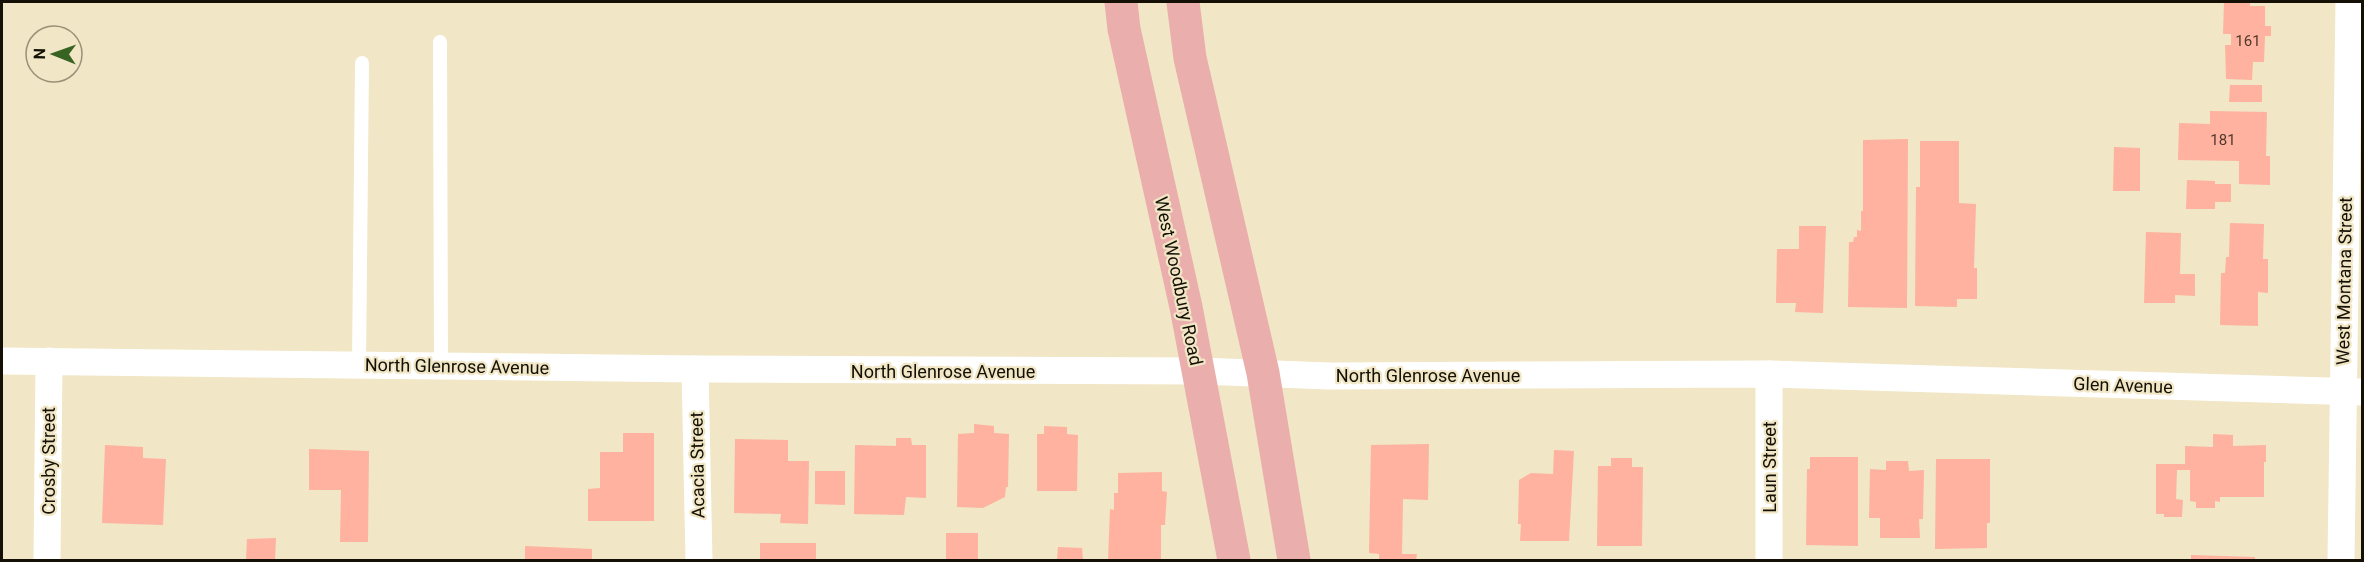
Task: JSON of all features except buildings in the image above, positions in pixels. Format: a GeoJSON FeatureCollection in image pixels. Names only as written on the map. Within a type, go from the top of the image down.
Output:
{"type":"FeatureCollection","features":[{"type":"Feature","properties":{"kind":"main road","name":"West Woodbury Road"},"geometry":{"type":"LineString","coordinates":[[1121,2],[1124,29],[1198,371],[1234,561]]}},
{"type":"Feature","properties":{"kind":"main road"},"geometry":{"type":"LineString","coordinates":[[1183,2],[1190,58],[1263,373],[1294,561]]}},
{"type":"Feature","properties":{"kind":"street","name":"West Montana Street"},"geometry":{"type":"LineString","coordinates":[[2342,561],[2353,392],[2349,2]]}},
{"type":"Feature","properties":{"kind":"street","name":"North Glenrose Avenue"},"geometry":{"type":"LineString","coordinates":[[2,361],[695,369],[1198,371],[1329,376],[1769,374],[1883,376]]}},
{"type":"Feature","properties":{"kind":"street","name":"Crosby Street"},"geometry":{"type":"LineString","coordinates":[[47,561],[49,361]]}},
{"type":"Feature","properties":{"kind":"street","name":"Acacia Street"},"geometry":{"type":"LineString","coordinates":[[695,369],[699,561]]}},
{"type":"Feature","properties":{"kind":"street","name":"Laun Street"},"geometry":{"type":"LineString","coordinates":[[1769,374],[1769,561]]}},
{"type":"Feature","properties":{"kind":"street","name":"Glen Avenue"},"geometry":{"type":"LineString","coordinates":[[1883,376],[2353,392]]}},
{"type":"Feature","properties":{"kind":"lane"},"geometry":{"type":"LineString","coordinates":[[440,42],[441,366]]}},
{"type":"Feature","properties":{"kind":"lane"},"geometry":{"type":"LineString","coordinates":[[359,365],[362,63]]}}]}
